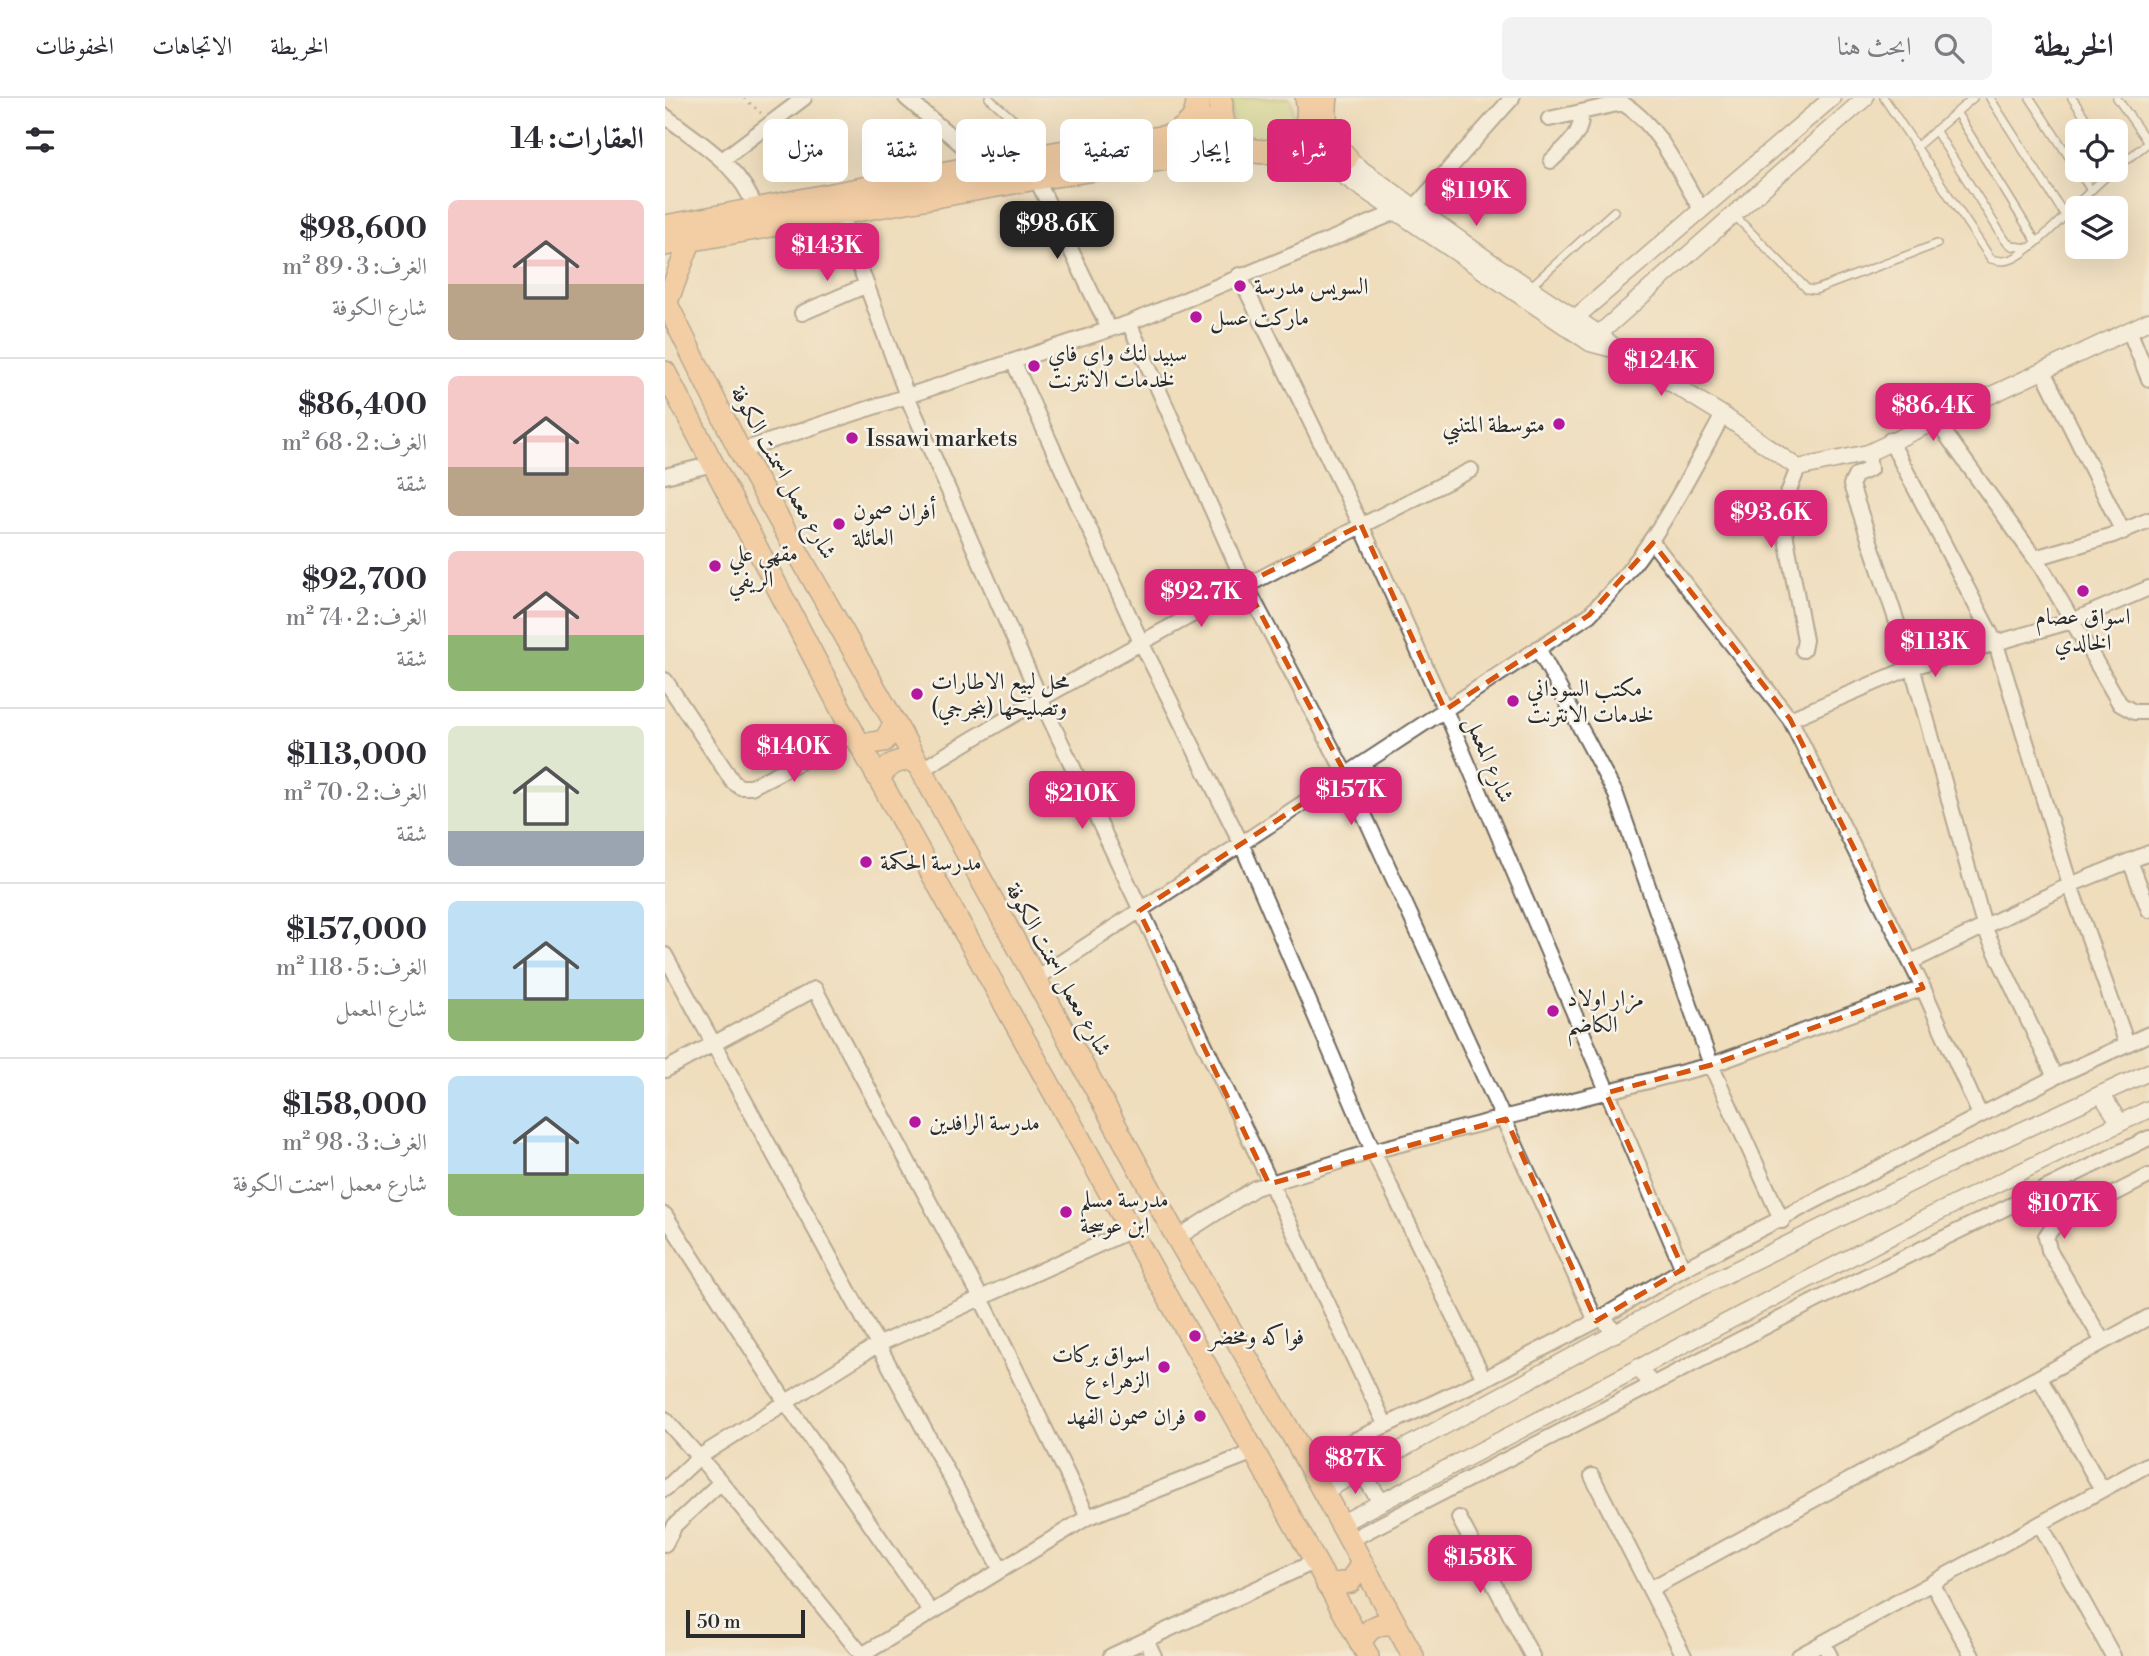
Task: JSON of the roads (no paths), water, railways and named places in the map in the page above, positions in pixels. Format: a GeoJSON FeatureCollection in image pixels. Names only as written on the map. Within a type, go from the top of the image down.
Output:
{"type":"FeatureCollection","features":[{"type":"Feature","properties":{"kind":"highway"},"geometry":{"type":"LineString","coordinates":[[1194,119],[1198,98]]}},
{"type":"Feature","properties":{"kind":"highway"},"geometry":{"type":"LineString","coordinates":[[1213,119],[1221,103]]}},
{"type":"Feature","properties":{"kind":"highway"},"geometry":{"type":"LineString","coordinates":[[1046,165],[1167,137]]}},
{"type":"Feature","properties":{"kind":"highway"},"geometry":{"type":"LineString","coordinates":[[1046,166],[1167,155]]}},
{"type":"Feature","properties":{"kind":"highway"},"geometry":{"type":"LineString","coordinates":[[665,227],[956,179]]}},
{"type":"Feature","properties":{"kind":"highway"},"geometry":{"type":"LineString","coordinates":[[665,244],[841,212],[972,182]]}},
{"type":"Feature","properties":{"kind":"main road"},"geometry":{"type":"LineString","coordinates":[[666,301],[691,239]]}},
{"type":"Feature","properties":{"kind":"main road","name":"شارع معمل اسمنت الكوفة"},"geometry":{"type":"LineString","coordinates":[[666,301],[740,451],[919,766],[1177,1238],[1363,1563],[1413,1656]]}},
{"type":"Feature","properties":{"kind":"main road"},"geometry":{"type":"LineString","coordinates":[[665,372],[857,739],[1364,1649]]}},
{"type":"Feature","properties":{"kind":"main road"},"geometry":{"type":"LineString","coordinates":[[857,739],[877,744],[884,741],[895,724]]}},
{"type":"Feature","properties":{"kind":"main road"},"geometry":{"type":"LineString","coordinates":[[880,779],[884,770],[897,761],[919,766]]}},
{"type":"Feature","properties":{"kind":"main road"},"geometry":{"type":"LineString","coordinates":[[1327,1585],[1350,1582],[1363,1563]]}},
{"type":"Feature","properties":{"kind":"main road"},"geometry":{"type":"LineString","coordinates":[[1364,1649],[1366,1633],[1378,1625],[1396,1625]]}},
{"type":"Feature","properties":{"kind":"street"},"geometry":{"type":"LineString","coordinates":[[722,160],[804,98]]}},
{"type":"Feature","properties":{"kind":"street"},"geometry":{"type":"LineString","coordinates":[[906,98],[956,140]]}},
{"type":"Feature","properties":{"kind":"street"},"geometry":{"type":"LineString","coordinates":[[1415,207],[1512,98]]}},
{"type":"Feature","properties":{"kind":"street"},"geometry":{"type":"LineString","coordinates":[[1570,323],[1832,98]]}},
{"type":"Feature","properties":{"kind":"street"},"geometry":{"type":"LineString","coordinates":[[1594,338],[1865,98]]}},
{"type":"Feature","properties":{"kind":"street"},"geometry":{"type":"LineString","coordinates":[[1549,119],[1620,100],[1651,127],[1701,209]]}},
{"type":"Feature","properties":{"kind":"street"},"geometry":{"type":"LineString","coordinates":[[1551,161],[1579,134],[1582,126],[1580,112]]}},
{"type":"Feature","properties":{"kind":"street"},"geometry":{"type":"LineString","coordinates":[[665,116],[722,160],[749,190],[756,210]]}},
{"type":"Feature","properties":{"kind":"street"},"geometry":{"type":"LineString","coordinates":[[1351,162],[1530,287],[1570,323]]}},
{"type":"Feature","properties":{"kind":"street"},"geometry":{"type":"LineString","coordinates":[[1044,182],[1108,329]]}},
{"type":"Feature","properties":{"kind":"street"},"geometry":{"type":"LineString","coordinates":[[1350,182],[1394,213],[1723,415],[1798,468],[1868,453],[1890,440],[1937,422],[2149,321]]}},
{"type":"Feature","properties":{"kind":"street"},"geometry":{"type":"LineString","coordinates":[[841,212],[907,396],[1040,698],[1385,1424]]}},
{"type":"Feature","properties":{"kind":"street"},"geometry":{"type":"LineString","coordinates":[[740,451],[1129,323],[1239,275],[1394,213]]}},
{"type":"Feature","properties":{"kind":"street","name":"شارع المعمل"},"geometry":{"type":"LineString","coordinates":[[1239,275],[1361,525],[1445,710],[1683,1269]]}},
{"type":"Feature","properties":{"kind":"street"},"geometry":{"type":"LineString","coordinates":[[802,313],[867,285]]}},
{"type":"Feature","properties":{"kind":"street"},"geometry":{"type":"LineString","coordinates":[[1129,323],[1245,584],[1346,775],[1599,1319],[1615,1334]]}},
{"type":"Feature","properties":{"kind":"street"},"geometry":{"type":"LineString","coordinates":[[2129,330],[2149,379]]}},
{"type":"Feature","properties":{"kind":"street"},"geometry":{"type":"LineString","coordinates":[[1013,361],[1141,642],[1241,844],[1373,1151],[1484,1378]]}},
{"type":"Feature","properties":{"kind":"street"},"geometry":{"type":"LineString","coordinates":[[2043,371],[2123,532]]}},
{"type":"Feature","properties":{"kind":"street"},"geometry":{"type":"LineString","coordinates":[[1034,980],[1589,615],[1621,585],[1653,542],[1723,415]]}},
{"type":"Feature","properties":{"kind":"street"},"geometry":{"type":"LineString","coordinates":[[1937,422],[2035,558],[2120,704],[2134,712],[2149,712]]}},
{"type":"Feature","properties":{"kind":"street"},"geometry":{"type":"LineString","coordinates":[[1890,440],[1996,644],[2070,885],[2127,1044]]}},
{"type":"Feature","properties":{"kind":"street"},"geometry":{"type":"LineString","coordinates":[[1868,453],[1870,469],[1856,475],[1851,485],[1912,667],[1985,929],[2055,1077]]}},
{"type":"Feature","properties":{"kind":"street"},"geometry":{"type":"LineString","coordinates":[[665,475],[713,464]]}},
{"type":"Feature","properties":{"kind":"street"},"geometry":{"type":"LineString","coordinates":[[1798,468],[1781,511],[1805,640],[1803,650]]}},
{"type":"Feature","properties":{"kind":"street"},"geometry":{"type":"LineString","coordinates":[[919,766],[1245,584],[1471,470]]}},
{"type":"Feature","properties":{"kind":"street"},"geometry":{"type":"LineString","coordinates":[[2035,558],[2123,532],[2149,520]]}},
{"type":"Feature","properties":{"kind":"street"},"geometry":{"type":"LineString","coordinates":[[1653,542],[1790,719],[1911,962],[1980,1115]]}},
{"type":"Feature","properties":{"kind":"street"},"geometry":{"type":"LineString","coordinates":[[1790,719],[1912,667],[2072,621],[2149,588]]}},
{"type":"Feature","properties":{"kind":"street"},"geometry":{"type":"LineString","coordinates":[[1538,648],[1616,795],[1711,1065],[1781,1221]]}},
{"type":"Feature","properties":{"kind":"street"},"geometry":{"type":"LineString","coordinates":[[665,680],[733,782],[740,787],[751,786],[857,739]]}},
{"type":"Feature","properties":{"kind":"street"},"geometry":{"type":"LineString","coordinates":[[1911,962],[1985,929],[2070,885],[2149,853]]}},
{"type":"Feature","properties":{"kind":"street"},"geometry":{"type":"LineString","coordinates":[[2130,861],[2149,910]]}},
{"type":"Feature","properties":{"kind":"street"},"geometry":{"type":"LineString","coordinates":[[665,956],[1001,1570]]}},
{"type":"Feature","properties":{"kind":"street"},"geometry":{"type":"LineString","coordinates":[[1177,1238],[1255,1188],[1373,1151],[1711,1065],[1923,988]]}},
{"type":"Feature","properties":{"kind":"street"},"geometry":{"type":"LineString","coordinates":[[665,1070],[815,989],[981,1298],[1088,1517]]}},
{"type":"Feature","properties":{"kind":"street"},"geometry":{"type":"LineString","coordinates":[[1306,1463],[1484,1378],[1599,1319],[1683,1269],[1781,1221],[1980,1115],[2149,1034]]}},
{"type":"Feature","properties":{"kind":"street"},"geometry":{"type":"LineString","coordinates":[[1322,1492],[1615,1334],[1947,1165],[2149,1072]]}},
{"type":"Feature","properties":{"kind":"street"},"geometry":{"type":"LineString","coordinates":[[2101,1094],[2120,1123]]}},
{"type":"Feature","properties":{"kind":"street"},"geometry":{"type":"LineString","coordinates":[[1345,1532],[1381,1502],[1918,1223],[2149,1109]]}},
{"type":"Feature","properties":{"kind":"street"},"geometry":{"type":"LineString","coordinates":[[1345,1532],[1651,1385],[2149,1138]]}},
{"type":"Feature","properties":{"kind":"street"},"geometry":{"type":"LineString","coordinates":[[2103,1342],[2049,1251],[2046,1236],[2057,1223],[2149,1176]]}},
{"type":"Feature","properties":{"kind":"street"},"geometry":{"type":"LineString","coordinates":[[665,1215],[785,1401],[931,1612]]}},
{"type":"Feature","properties":{"kind":"street"},"geometry":{"type":"LineString","coordinates":[[665,1489],[699,1457],[877,1345],[1131,1230]]}},
{"type":"Feature","properties":{"kind":"street"},"geometry":{"type":"LineString","coordinates":[[1650,1589],[2149,1317]]}},
{"type":"Feature","properties":{"kind":"street"},"geometry":{"type":"LineString","coordinates":[[1639,1367],[1651,1385]]}},
{"type":"Feature","properties":{"kind":"street"},"geometry":{"type":"LineString","coordinates":[[2039,1377],[2102,1490]]}},
{"type":"Feature","properties":{"kind":"street"},"geometry":{"type":"LineString","coordinates":[[665,1419],[721,1482],[862,1656],[1088,1517],[1254,1452]]}},
{"type":"Feature","properties":{"kind":"street"},"geometry":{"type":"LineString","coordinates":[[1799,1656],[1826,1649],[1931,1583],[2149,1464]]}},
{"type":"Feature","properties":{"kind":"street"},"geometry":{"type":"LineString","coordinates":[[1361,1471],[1381,1502]]}},
{"type":"Feature","properties":{"kind":"street"},"geometry":{"type":"LineString","coordinates":[[1592,1476],[1684,1656]]}},
{"type":"Feature","properties":{"kind":"street"},"geometry":{"type":"LineString","coordinates":[[665,1544],[675,1525],[721,1482]]}},
{"type":"Feature","properties":{"kind":"street"},"geometry":{"type":"LineString","coordinates":[[1459,1518],[1532,1656]]}},
{"type":"Feature","properties":{"kind":"street"},"geometry":{"type":"LineString","coordinates":[[2040,1524],[2113,1656]]}},
{"type":"Feature","properties":{"kind":"street"},"geometry":{"type":"LineString","coordinates":[[1111,1656],[1314,1562]]}},
{"type":"Feature","properties":{"kind":"street"},"geometry":{"type":"LineString","coordinates":[[1931,1583],[1972,1656]]}},
{"type":"Feature","properties":{"kind":"street"},"geometry":{"type":"LineString","coordinates":[[1146,1640],[1154,1656]]}},
{"type":"Feature","properties":{"kind":"lane"},"geometry":{"type":"LineString","coordinates":[[989,98],[1013,119]]}},
{"type":"Feature","properties":{"kind":"lane"},"geometry":{"type":"LineString","coordinates":[[1884,98],[1991,259],[2001,262],[2010,260],[2029,248],[2097,182]]}},
{"type":"Feature","properties":{"kind":"lane"},"geometry":{"type":"LineString","coordinates":[[1916,147],[1973,98]]}},
{"type":"Feature","properties":{"kind":"lane"},"geometry":{"type":"LineString","coordinates":[[1990,98],[2064,214]]}},
{"type":"Feature","properties":{"kind":"lane"},"geometry":{"type":"LineString","coordinates":[[2030,98],[2065,151]]}},
{"type":"Feature","properties":{"kind":"lane"},"geometry":{"type":"LineString","coordinates":[[2072,98],[2086,119]]}},
{"type":"Feature","properties":{"kind":"lane"},"geometry":{"type":"LineString","coordinates":[[2117,98],[2148,142],[2128,158]]}},
{"type":"Feature","properties":{"kind":"lane"},"geometry":{"type":"LineString","coordinates":[[1956,113],[2036,241]]}},
{"type":"Feature","properties":{"kind":"lane"},"geometry":{"type":"LineString","coordinates":[[1935,130],[2005,240],[2011,246],[2029,248]]}},
{"type":"Feature","properties":{"kind":"lane"},"geometry":{"type":"LineString","coordinates":[[2086,182],[2090,188]]}},
{"type":"Feature","properties":{"kind":"lane"},"geometry":{"type":"LineString","coordinates":[[1530,287],[1614,211]]}},
{"type":"Feature","properties":{"kind":"lane"},"geometry":{"type":"LineString","coordinates":[[1734,214],[1807,289],[1815,290],[1937,244]]}},
{"type":"Feature","properties":{"kind":"place","name":"السويس مدرسة"},"geometry":{"type":"Point","coordinates":[1240,286]}},
{"type":"Feature","properties":{"kind":"place","name":"ماركت عسل"},"geometry":{"type":"Point","coordinates":[1196,317]}},
{"type":"Feature","properties":{"kind":"place","name":"سبيد لنك واي فاي لخدمات الانترنت"},"geometry":{"type":"Point","coordinates":[1034,366]}},
{"type":"Feature","properties":{"kind":"place","name":"متوسطة المتنبي"},"geometry":{"type":"Point","coordinates":[1559,424]}},
{"type":"Feature","properties":{"kind":"place","name":"Issawi markets"},"geometry":{"type":"Point","coordinates":[852,438]}},
{"type":"Feature","properties":{"kind":"place","name":"أفران صمون العائلة"},"geometry":{"type":"Point","coordinates":[839,524]}},
{"type":"Feature","properties":{"kind":"place","name":"مقهى علي الريفي"},"geometry":{"type":"Point","coordinates":[715,566]}},
{"type":"Feature","properties":{"kind":"place","name":"اسواق عصام الخالدي"},"geometry":{"type":"Point","coordinates":[2083,591]}},
{"type":"Feature","properties":{"kind":"place","name":"محل لبيع الاطارات وتصليحها (بنجرجي)"},"geometry":{"type":"Point","coordinates":[917,694]}},
{"type":"Feature","properties":{"kind":"place","name":"مكتب السوداني لخدمات الانترنت"},"geometry":{"type":"Point","coordinates":[1513,701]}},
{"type":"Feature","properties":{"kind":"place","name":"مدرسة الحكمة"},"geometry":{"type":"Point","coordinates":[866,862]}},
{"type":"Feature","properties":{"kind":"place","name":"مزار اولاد الكاضم"},"geometry":{"type":"Point","coordinates":[1553,1011]}},
{"type":"Feature","properties":{"kind":"place","name":"مدرسة الرافدين"},"geometry":{"type":"Point","coordinates":[915,1122]}},
{"type":"Feature","properties":{"kind":"place","name":"مدرسة مسلم ابن عوسجة"},"geometry":{"type":"Point","coordinates":[1066,1212]}},
{"type":"Feature","properties":{"kind":"place","name":"فواكه ومخضر"},"geometry":{"type":"Point","coordinates":[1195,1336]}},
{"type":"Feature","properties":{"kind":"place","name":"اسواق بركات الزهراء ع"},"geometry":{"type":"Point","coordinates":[1164,1367]}},
{"type":"Feature","properties":{"kind":"place","name":"فران صمون الفهد"},"geometry":{"type":"Point","coordinates":[1200,1416]}}]}
